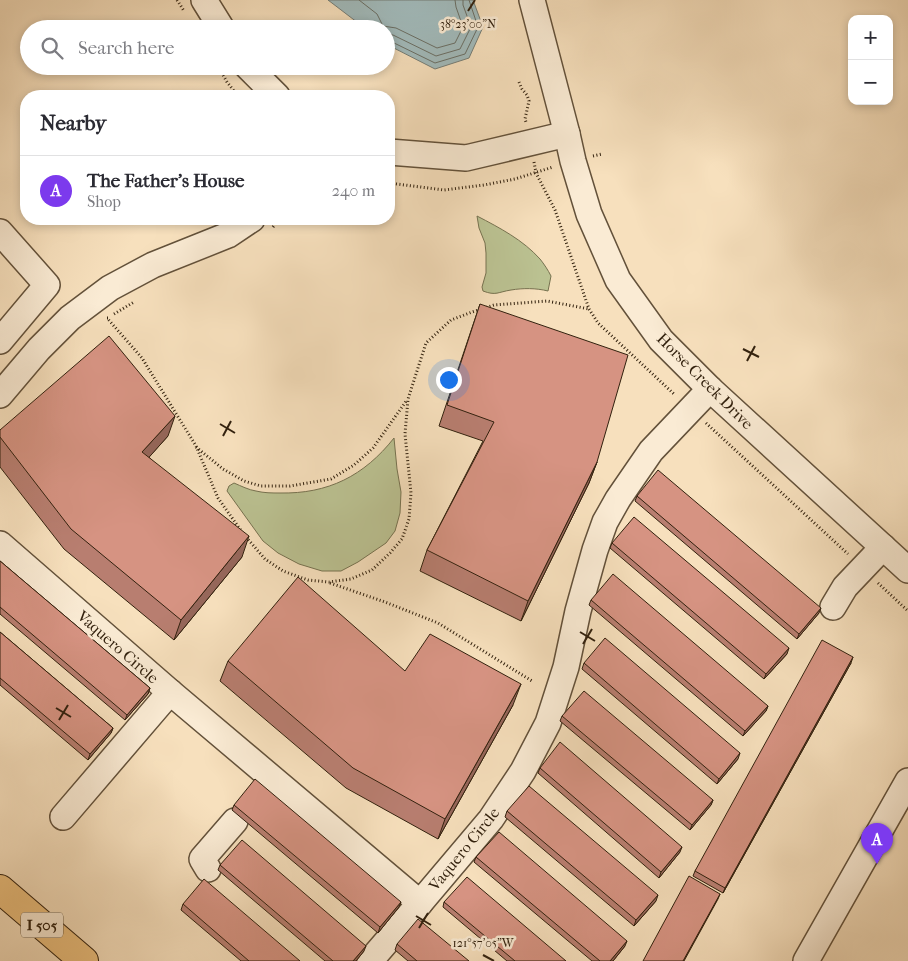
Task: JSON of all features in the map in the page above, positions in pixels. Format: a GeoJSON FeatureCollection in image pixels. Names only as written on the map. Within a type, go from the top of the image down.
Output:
{"type":"FeatureCollection","features":[{"type":"Feature","properties":{"kind":"highway","name":"I 505"},"geometry":{"type":"LineString","coordinates":[[0,889],[84,961]]}},
{"type":"Feature","properties":{"kind":"street"},"geometry":{"type":"LineString","coordinates":[[204,0],[216,20]]}},
{"type":"Feature","properties":{"kind":"street","name":"Horse Creek Drive"},"geometry":{"type":"LineString","coordinates":[[532,0],[573,161],[589,214],[618,280],[661,340],[710,389],[908,570]]}},
{"type":"Feature","properties":{"kind":"street"},"geometry":{"type":"LineString","coordinates":[[255,75],[271,90]]}},
{"type":"Feature","properties":{"kind":"street"},"geometry":{"type":"LineString","coordinates":[[395,152],[466,158],[567,134]]}},
{"type":"Feature","properties":{"kind":"street"},"geometry":{"type":"LineString","coordinates":[[0,395],[39,349],[70,318],[110,288],[153,265],[257,225]]}},
{"type":"Feature","properties":{"kind":"street"},"geometry":{"type":"LineString","coordinates":[[0,232],[47,284],[0,342]]}},
{"type":"Feature","properties":{"kind":"street","name":"Vaquero Circle"},"geometry":{"type":"LineString","coordinates":[[0,544],[170,692],[420,902],[491,819],[523,771],[548,723],[566,667],[576,618],[595,550],[605,522],[618,499],[651,452],[710,389]]}},
{"type":"Feature","properties":{"kind":"street"},"geometry":{"type":"LineString","coordinates":[[833,607],[845,587],[883,547]]}},
{"type":"Feature","properties":{"kind":"street"},"geometry":{"type":"LineString","coordinates":[[63,818],[170,692]]}},
{"type":"Feature","properties":{"kind":"street"},"geometry":{"type":"LineString","coordinates":[[809,960],[901,812],[908,781]]}},
{"type":"Feature","properties":{"kind":"street"},"geometry":{"type":"LineString","coordinates":[[208,869],[202,859],[235,821]]}},
{"type":"Feature","properties":{"kind":"street"},"geometry":{"type":"LineString","coordinates":[[370,961],[420,902]]}},
{"type":"Feature","properties":{"kind":"path"},"geometry":{"type":"LineString","coordinates":[[223,75],[233,90]]}},
{"type":"Feature","properties":{"kind":"path"},"geometry":{"type":"LineString","coordinates":[[395,184],[444,190],[484,185],[515,179],[602,154]]}},
{"type":"Feature","properties":{"kind":"path"},"geometry":{"type":"LineString","coordinates":[[136,300],[107,318],[142,358],[196,446],[218,498],[247,538],[266,559],[283,571],[308,580],[329,582],[351,579],[372,570],[402,539],[408,519],[411,493],[404,434],[408,400],[426,343],[451,320],[494,304],[547,301],[589,309]]}},
{"type":"Feature","properties":{"kind":"path"},"geometry":{"type":"LineString","coordinates":[[196,446],[223,469],[244,481],[261,486],[290,486],[331,479],[354,465],[373,448],[408,400]]}},
{"type":"Feature","properties":{"kind":"path"},"geometry":{"type":"LineString","coordinates":[[329,582],[438,623],[532,681]]}},
{"type":"Feature","properties":{"kind":"green space"},"geometry":{"type":"Polygon","coordinates":[[[477,216],[519,240],[540,259],[551,276],[548,291],[525,289],[494,293],[483,291],[482,287],[486,273],[486,253],[477,216]]]}},
{"type":"Feature","properties":{"kind":"green space"},"geometry":{"type":"Polygon","coordinates":[[[394,438],[401,492],[400,513],[395,531],[386,543],[341,571],[322,571],[299,564],[278,553],[263,541],[227,491],[229,486],[234,483],[245,488],[271,493],[314,490],[329,486],[344,480],[370,463],[394,438]]]}},
{"type":"Feature","properties":{"kind":"water"},"geometry":{"type":"Polygon","coordinates":[[[328,0],[473,0],[483,27],[469,58],[435,69],[395,49],[395,20],[354,20],[328,0]]]}},
{"type":"Feature","properties":{"kind":"building"},"geometry":{"type":"Polygon","coordinates":[[[480,304],[628,355],[597,462],[528,601],[427,550],[494,422],[447,405],[480,304]]]}},
{"type":"Feature","properties":{"kind":"building"},"geometry":{"type":"Polygon","coordinates":[[[109,336],[175,416],[142,452],[249,536],[181,620],[71,529],[0,437],[0,430],[109,336]]]}},
{"type":"Feature","properties":{"kind":"building"},"geometry":{"type":"Polygon","coordinates":[[[658,470],[821,608],[799,634],[637,496],[658,470]]]}},
{"type":"Feature","properties":{"kind":"building"},"geometry":{"type":"Polygon","coordinates":[[[634,517],[789,648],[766,674],[612,543],[634,517]]]}},
{"type":"Feature","properties":{"kind":"building"},"geometry":{"type":"Polygon","coordinates":[[[0,561],[150,688],[127,715],[0,607],[0,561]]]}},
{"type":"Feature","properties":{"kind":"building"},"geometry":{"type":"Polygon","coordinates":[[[613,574],[768,706],[745,731],[591,600],[613,574]]]}},
{"type":"Feature","properties":{"kind":"building"},"geometry":{"type":"Polygon","coordinates":[[[298,577],[405,671],[430,634],[521,684],[445,819],[353,768],[228,661],[298,577]]]}},
{"type":"Feature","properties":{"kind":"building"},"geometry":{"type":"Polygon","coordinates":[[[0,632],[113,728],[90,754],[0,678],[0,632]]]}},
{"type":"Feature","properties":{"kind":"building"},"geometry":{"type":"Polygon","coordinates":[[[605,638],[740,753],[719,779],[584,663],[605,638]]]}},
{"type":"Feature","properties":{"kind":"building"},"geometry":{"type":"Polygon","coordinates":[[[822,640],[853,657],[725,888],[695,871],[822,640]]]}},
{"type":"Feature","properties":{"kind":"building"},"geometry":{"type":"Polygon","coordinates":[[[584,691],[713,800],[692,825],[562,716],[584,691]]]}},
{"type":"Feature","properties":{"kind":"building"},"geometry":{"type":"Polygon","coordinates":[[[560,742],[682,847],[661,872],[540,768],[560,742]]]}},
{"type":"Feature","properties":{"kind":"building"},"geometry":{"type":"Polygon","coordinates":[[[255,779],[401,902],[380,927],[234,805],[255,779]]]}},
{"type":"Feature","properties":{"kind":"building"},"geometry":{"type":"Polygon","coordinates":[[[529,786],[658,895],[636,920],[507,811],[529,786]]]}},
{"type":"Feature","properties":{"kind":"building"},"geometry":{"type":"Polygon","coordinates":[[[499,832],[627,941],[610,961],[600,961],[476,857],[499,832]]]}},
{"type":"Feature","properties":{"kind":"building"},"geometry":{"type":"Polygon","coordinates":[[[242,840],[366,946],[353,961],[333,961],[220,865],[242,840]]]}},
{"type":"Feature","properties":{"kind":"building"},"geometry":{"type":"Polygon","coordinates":[[[689,876],[720,894],[683,961],[643,961],[689,876]]]}},
{"type":"Feature","properties":{"kind":"building"},"geometry":{"type":"Polygon","coordinates":[[[467,877],[566,961],[515,961],[444,902],[467,877]]]}},
{"type":"Feature","properties":{"kind":"building"},"geometry":{"type":"Polygon","coordinates":[[[204,879],[300,961],[249,961],[183,904],[204,879]]]}},
{"type":"Feature","properties":{"kind":"building"},"geometry":{"type":"Polygon","coordinates":[[[418,919],[469,961],[417,961],[397,944],[418,919]]]}},
{"type":"Feature","properties":{"kind":"place","name":"The Father's House"},"geometry":{"type":"Point","coordinates":[877,864]}}]}
